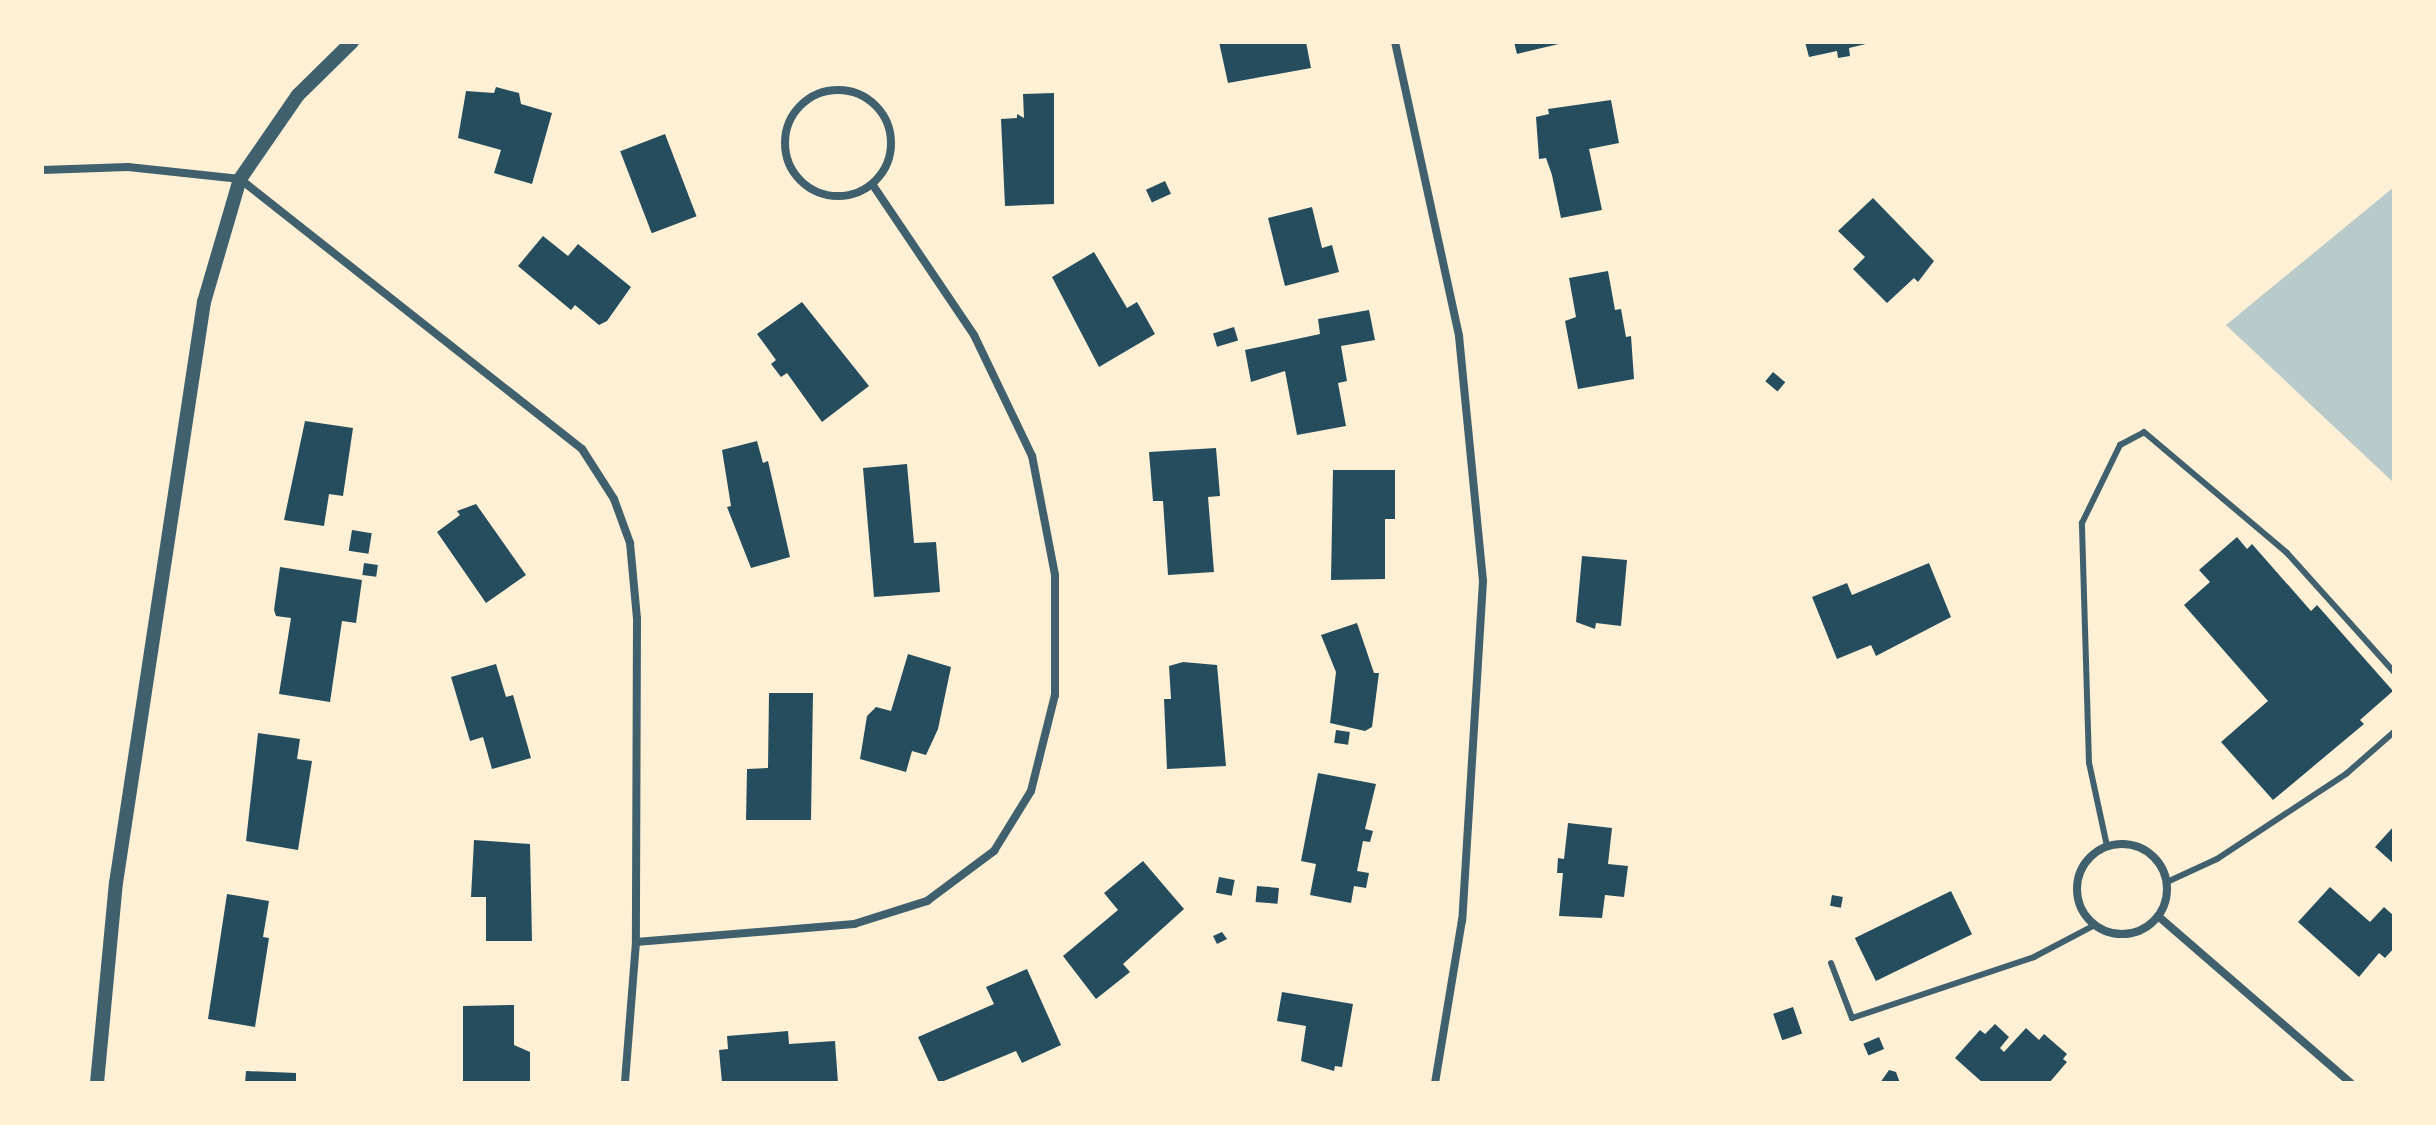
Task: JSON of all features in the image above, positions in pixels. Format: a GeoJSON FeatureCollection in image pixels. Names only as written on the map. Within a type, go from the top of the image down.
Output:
{"type":"FeatureCollection","features":[{"type":"Feature","properties":{"kind":"street"},"geometry":{"type":"LineString","coordinates":[[97,1083],[116,883],[204,302],[240,179],[298,95],[352,42]]}},
{"type":"Feature","properties":{"kind":"street"},"geometry":{"type":"LineString","coordinates":[[1395,42],[1459,336],[1483,581],[1462,920],[1435,1083]]}},
{"type":"Feature","properties":{"kind":"street"},"geometry":{"type":"LineString","coordinates":[[828,90],[863,95],[877,106],[892,137],[891,155],[872,184],[839,196],[822,194],[800,180],[786,157],[784,140],[797,107],[828,90]]}},
{"type":"Feature","properties":{"kind":"street"},"geometry":{"type":"LineString","coordinates":[[42,170],[128,167],[240,179],[582,449],[614,499],[630,543],[637,619],[636,942],[625,1083]]}},
{"type":"Feature","properties":{"kind":"street"},"geometry":{"type":"LineString","coordinates":[[636,942],[854,924],[927,901],[994,851],[1031,791],[1055,695],[1055,575],[1032,456],[974,335],[872,184]]}},
{"type":"Feature","properties":{"kind":"street"},"geometry":{"type":"LineString","coordinates":[[2122,844],[2152,855],[2167,882],[2158,916],[2135,932],[2121,933],[2095,925],[2081,908],[2079,876],[2094,854],[2107,846],[2122,844]]}},
{"type":"Feature","properties":{"kind":"street"},"geometry":{"type":"LineString","coordinates":[[2158,916],[2351,1083]]}},
{"type":"Feature","properties":{"kind":"lane"},"geometry":{"type":"LineString","coordinates":[[2107,846],[2089,763],[2082,523],[2120,445],[2144,432],[2287,553],[2394,672]]}},
{"type":"Feature","properties":{"kind":"lane"},"geometry":{"type":"LineString","coordinates":[[2167,882],[2217,859],[2346,774],[2394,732]]}},
{"type":"Feature","properties":{"kind":"lane"},"geometry":{"type":"LineString","coordinates":[[1831,963],[1852,1018],[2034,957],[2095,925]]}},
{"type":"Feature","properties":{"kind":"shaded area"},"geometry":{"type":"Polygon","coordinates":[[[2394,187],[2394,483],[2226,325],[2394,187]]]}},
{"type":"Feature","properties":{"kind":"building"},"geometry":{"type":"Polygon","coordinates":[[[1219,42],[1306,42],[1311,68],[1228,83],[1219,42]]]}},
{"type":"Feature","properties":{"kind":"building"},"geometry":{"type":"Polygon","coordinates":[[[1514,42],[1563,42],[1563,43],[1517,54],[1514,42]]]}},
{"type":"Feature","properties":{"kind":"building"},"geometry":{"type":"Polygon","coordinates":[[[1805,42],[1870,43],[1849,48],[1850,56],[1838,58],[1837,51],[1809,57],[1805,42]]]}},
{"type":"Feature","properties":{"kind":"building"},"geometry":{"type":"Polygon","coordinates":[[[496,87],[519,93],[521,104],[552,113],[532,184],[494,173],[501,150],[458,138],[466,91],[494,93],[496,87]]]}},
{"type":"Feature","properties":{"kind":"building"},"geometry":{"type":"Polygon","coordinates":[[[1054,93],[1054,204],[1005,206],[1001,119],[1017,118],[1017,114],[1024,118],[1023,94],[1054,93]]]}},
{"type":"Feature","properties":{"kind":"building"},"geometry":{"type":"Polygon","coordinates":[[[1611,100],[1619,143],[1589,149],[1602,210],[1561,218],[1546,158],[1539,159],[1536,117],[1549,114],[1548,109],[1611,100]]]}},
{"type":"Feature","properties":{"kind":"building"},"geometry":{"type":"Polygon","coordinates":[[[665,134],[697,216],[652,233],[620,151],[665,134]]]}},
{"type":"Feature","properties":{"kind":"building"},"geometry":{"type":"Polygon","coordinates":[[[1165,181],[1171,194],[1152,203],[1146,190],[1165,181]]]}},
{"type":"Feature","properties":{"kind":"building"},"geometry":{"type":"Polygon","coordinates":[[[1873,198],[1934,261],[1918,282],[1914,278],[1887,303],[1853,269],[1865,257],[1838,231],[1873,198]]]}},
{"type":"Feature","properties":{"kind":"building"},"geometry":{"type":"Polygon","coordinates":[[[1312,207],[1322,248],[1332,245],[1339,272],[1285,286],[1268,218],[1312,207]]]}},
{"type":"Feature","properties":{"kind":"building"},"geometry":{"type":"Polygon","coordinates":[[[543,236],[568,256],[578,244],[631,287],[607,321],[599,325],[575,305],[571,310],[518,266],[543,236]]]}},
{"type":"Feature","properties":{"kind":"building"},"geometry":{"type":"Polygon","coordinates":[[[1094,252],[1127,308],[1137,302],[1155,334],[1099,367],[1052,277],[1094,252]]]}},
{"type":"Feature","properties":{"kind":"building"},"geometry":{"type":"Polygon","coordinates":[[[1608,271],[1615,310],[1621,309],[1626,337],[1631,336],[1634,379],[1578,389],[1565,321],[1576,317],[1569,278],[1608,271]]]}},
{"type":"Feature","properties":{"kind":"building"},"geometry":{"type":"Polygon","coordinates":[[[802,302],[869,386],[822,422],[787,373],[781,377],[771,364],[776,360],[757,334],[802,302]]]}},
{"type":"Feature","properties":{"kind":"building"},"geometry":{"type":"Polygon","coordinates":[[[1369,310],[1375,340],[1341,346],[1347,381],[1338,383],[1346,426],[1297,435],[1285,371],[1251,382],[1245,350],[1320,334],[1318,319],[1369,310]]]}},
{"type":"Feature","properties":{"kind":"building"},"geometry":{"type":"Polygon","coordinates":[[[1234,327],[1238,340],[1217,347],[1213,333],[1234,327]]]}},
{"type":"Feature","properties":{"kind":"building"},"geometry":{"type":"Polygon","coordinates":[[[1773,372],[1785,382],[1778,391],[1765,381],[1773,372]]]}},
{"type":"Feature","properties":{"kind":"building"},"geometry":{"type":"Polygon","coordinates":[[[305,421],[353,428],[343,496],[329,494],[324,526],[284,520],[305,421]]]}},
{"type":"Feature","properties":{"kind":"building"},"geometry":{"type":"Polygon","coordinates":[[[757,441],[763,463],[768,461],[790,557],[751,568],[727,507],[731,506],[722,450],[757,441]]]}},
{"type":"Feature","properties":{"kind":"building"},"geometry":{"type":"Polygon","coordinates":[[[1216,448],[1220,496],[1208,497],[1214,572],[1168,575],[1163,501],[1153,501],[1149,452],[1216,448]]]}},
{"type":"Feature","properties":{"kind":"building"},"geometry":{"type":"Polygon","coordinates":[[[907,464],[914,543],[936,542],[940,592],[874,597],[863,468],[907,464]]]}},
{"type":"Feature","properties":{"kind":"building"},"geometry":{"type":"Polygon","coordinates":[[[1333,470],[1395,470],[1395,519],[1385,519],[1385,579],[1331,580],[1333,470]]]}},
{"type":"Feature","properties":{"kind":"building"},"geometry":{"type":"Polygon","coordinates":[[[476,504],[526,575],[486,603],[437,532],[460,515],[457,511],[476,504]]]}},
{"type":"Feature","properties":{"kind":"building"},"geometry":{"type":"Polygon","coordinates":[[[352,530],[372,533],[368,554],[349,551],[352,530]]]}},
{"type":"Feature","properties":{"kind":"building"},"geometry":{"type":"Polygon","coordinates":[[[2237,537],[2247,549],[2252,544],[2311,611],[2317,605],[2393,691],[2360,720],[2364,724],[2273,800],[2221,742],[2268,701],[2184,605],[2210,582],[2199,570],[2237,537]]]}},
{"type":"Feature","properties":{"kind":"building"},"geometry":{"type":"Polygon","coordinates":[[[1582,556],[1627,560],[1621,626],[1596,623],[1595,629],[1576,622],[1582,556]]]}},
{"type":"Feature","properties":{"kind":"building"},"geometry":{"type":"Polygon","coordinates":[[[364,563],[378,565],[376,577],[362,575],[364,563]]]}},
{"type":"Feature","properties":{"kind":"building"},"geometry":{"type":"Polygon","coordinates":[[[1929,563],[1951,617],[1876,656],[1871,645],[1837,659],[1812,597],[1847,583],[1852,595],[1929,563]]]}},
{"type":"Feature","properties":{"kind":"building"},"geometry":{"type":"Polygon","coordinates":[[[280,567],[362,580],[356,623],[342,621],[330,702],[279,694],[291,618],[276,616],[274,610],[280,567]]]}},
{"type":"Feature","properties":{"kind":"building"},"geometry":{"type":"Polygon","coordinates":[[[1357,623],[1374,673],[1379,673],[1372,727],[1365,731],[1330,723],[1336,672],[1321,635],[1357,623]]]}},
{"type":"Feature","properties":{"kind":"building"},"geometry":{"type":"Polygon","coordinates":[[[908,654],[951,667],[938,729],[926,755],[912,751],[906,772],[860,759],[867,716],[876,707],[891,711],[908,654]]]}},
{"type":"Feature","properties":{"kind":"building"},"geometry":{"type":"Polygon","coordinates":[[[1183,662],[1217,665],[1226,766],[1167,769],[1164,699],[1171,699],[1169,666],[1183,662]]]}},
{"type":"Feature","properties":{"kind":"building"},"geometry":{"type":"Polygon","coordinates":[[[496,664],[506,697],[513,695],[531,758],[492,769],[483,737],[470,741],[451,677],[496,664]]]}},
{"type":"Feature","properties":{"kind":"building"},"geometry":{"type":"Polygon","coordinates":[[[769,693],[813,693],[811,820],[746,820],[747,769],[768,768],[769,693]]]}},
{"type":"Feature","properties":{"kind":"building"},"geometry":{"type":"Polygon","coordinates":[[[1336,730],[1350,732],[1348,745],[1334,743],[1336,730]]]}},
{"type":"Feature","properties":{"kind":"building"},"geometry":{"type":"Polygon","coordinates":[[[258,733],[300,739],[297,759],[312,761],[298,850],[246,841],[258,733]]]}},
{"type":"Feature","properties":{"kind":"building"},"geometry":{"type":"Polygon","coordinates":[[[1318,773],[1376,784],[1365,829],[1373,831],[1370,842],[1363,841],[1357,871],[1369,873],[1366,888],[1354,886],[1351,903],[1310,895],[1316,864],[1301,861],[1318,773]]]}},
{"type":"Feature","properties":{"kind":"building"},"geometry":{"type":"Polygon","coordinates":[[[1568,823],[1612,828],[1608,864],[1628,866],[1624,897],[1605,895],[1602,918],[1559,916],[1563,873],[1557,873],[1558,858],[1564,859],[1568,823]]]}},
{"type":"Feature","properties":{"kind":"building"},"geometry":{"type":"Polygon","coordinates":[[[2394,826],[2394,864],[2375,847],[2394,826]]]}},
{"type":"Feature","properties":{"kind":"building"},"geometry":{"type":"Polygon","coordinates":[[[474,840],[530,844],[532,941],[486,941],[486,897],[471,897],[474,840]]]}},
{"type":"Feature","properties":{"kind":"building"},"geometry":{"type":"Polygon","coordinates":[[[1143,861],[1184,909],[1123,964],[1130,972],[1096,999],[1063,956],[1118,910],[1104,893],[1143,861]]]}},
{"type":"Feature","properties":{"kind":"building"},"geometry":{"type":"Polygon","coordinates":[[[1219,877],[1235,880],[1232,896],[1216,893],[1219,877]]]}},
{"type":"Feature","properties":{"kind":"building"},"geometry":{"type":"Polygon","coordinates":[[[1257,886],[1279,888],[1278,904],[1256,902],[1257,886]]]}},
{"type":"Feature","properties":{"kind":"building"},"geometry":{"type":"Polygon","coordinates":[[[2330,887],[2370,922],[2384,907],[2394,916],[2394,948],[2385,958],[2379,953],[2359,977],[2298,922],[2330,887]]]}},
{"type":"Feature","properties":{"kind":"building"},"geometry":{"type":"Polygon","coordinates":[[[1951,891],[1972,934],[1876,981],[1855,938],[1951,891]]]}},
{"type":"Feature","properties":{"kind":"building"},"geometry":{"type":"Polygon","coordinates":[[[227,894],[269,901],[263,937],[269,938],[255,1027],[208,1019],[227,894]]]}},
{"type":"Feature","properties":{"kind":"building"},"geometry":{"type":"Polygon","coordinates":[[[1832,895],[1843,897],[1841,908],[1830,906],[1832,895]]]}},
{"type":"Feature","properties":{"kind":"building"},"geometry":{"type":"Polygon","coordinates":[[[1222,932],[1227,939],[1217,944],[1213,936],[1222,932]]]}},
{"type":"Feature","properties":{"kind":"building"},"geometry":{"type":"Polygon","coordinates":[[[1027,969],[1061,1045],[1022,1063],[1016,1051],[939,1083],[918,1037],[994,1004],[986,987],[1027,969]]]}},
{"type":"Feature","properties":{"kind":"building"},"geometry":{"type":"Polygon","coordinates":[[[1282,992],[1353,1004],[1342,1067],[1335,1066],[1334,1071],[1301,1061],[1306,1026],[1277,1021],[1282,992]]]}},
{"type":"Feature","properties":{"kind":"building"},"geometry":{"type":"Polygon","coordinates":[[[514,1005],[514,1045],[530,1052],[530,1083],[463,1083],[463,1006],[514,1005]]]}},
{"type":"Feature","properties":{"kind":"building"},"geometry":{"type":"Polygon","coordinates":[[[1793,1007],[1802,1033],[1782,1040],[1773,1014],[1793,1007]]]}},
{"type":"Feature","properties":{"kind":"building"},"geometry":{"type":"Polygon","coordinates":[[[1995,1024],[2009,1037],[2000,1048],[2004,1052],[2026,1028],[2039,1040],[2044,1034],[2067,1054],[2063,1059],[2067,1062],[2049,1083],[1983,1083],[1955,1058],[1980,1030],[1985,1034],[1995,1024]]]}},
{"type":"Feature","properties":{"kind":"building"},"geometry":{"type":"Polygon","coordinates":[[[788,1031],[789,1044],[835,1041],[838,1083],[722,1083],[719,1050],[728,1049],[727,1036],[788,1031]]]}},
{"type":"Feature","properties":{"kind":"building"},"geometry":{"type":"Polygon","coordinates":[[[1879,1037],[1884,1049],[1868,1056],[1863,1044],[1879,1037]]]}},
{"type":"Feature","properties":{"kind":"building"},"geometry":{"type":"Polygon","coordinates":[[[1889,1070],[1896,1072],[1900,1083],[1880,1083],[1889,1070]]]}},
{"type":"Feature","properties":{"kind":"building"},"geometry":{"type":"Polygon","coordinates":[[[246,1071],[296,1073],[296,1083],[245,1083],[246,1071]]]}}]}
